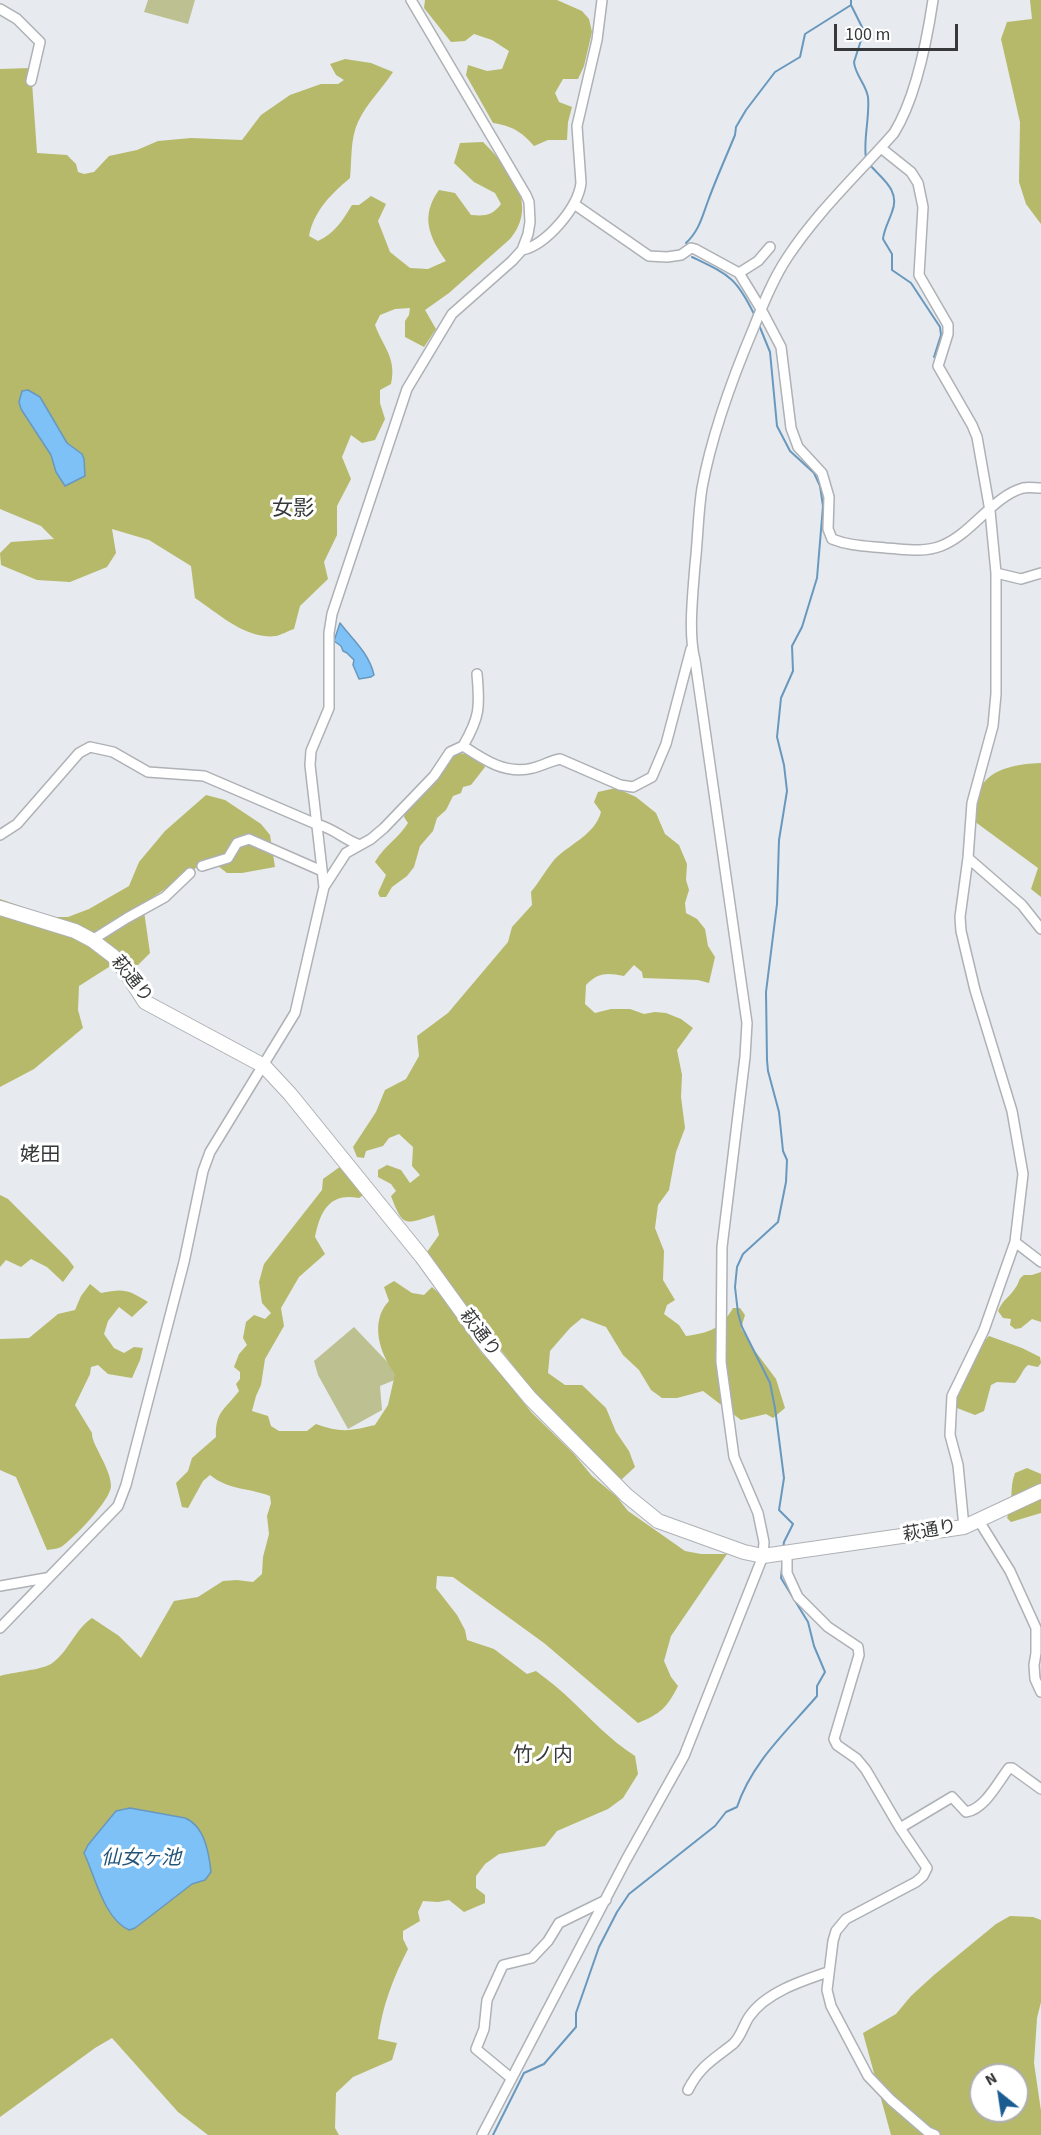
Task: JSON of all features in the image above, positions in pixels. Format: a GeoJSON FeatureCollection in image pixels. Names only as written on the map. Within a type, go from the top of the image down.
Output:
{"type":"FeatureCollection","features":[{"type":"Feature","properties":{"kind":"street"},"geometry":{"type":"LineString","coordinates":[[324,887],[310,765],[311,751],[329,708],[328,633],[332,614],[407,389],[452,314],[522,250],[530,222],[526,195],[411,0]]}},
{"type":"Feature","properties":{"kind":"street"},"geometry":{"type":"LineString","coordinates":[[522,250],[532,248],[541,242],[574,204],[581,183],[577,126],[597,40],[602,0]]}},
{"type":"Feature","properties":{"kind":"street"},"geometry":{"type":"LineString","coordinates":[[463,746],[484,760],[517,771],[560,759],[620,785],[633,787],[645,783],[652,777],[666,744],[692,646],[692,595],[702,491],[707,463],[740,359],[761,309],[794,248],[836,197],[894,134],[909,103],[930,22],[933,0]]}},
{"type":"Feature","properties":{"kind":"street"},"geometry":{"type":"LineString","coordinates":[[0,9],[17,19],[40,42],[31,81]]}},
{"type":"Feature","properties":{"kind":"street"},"geometry":{"type":"LineString","coordinates":[[882,148],[911,172],[918,183],[923,207],[919,275],[948,325],[948,334],[938,366],[977,437],[990,511],[996,573],[996,694],[993,726],[972,803],[968,858],[960,916],[962,938],[975,990],[1012,1111],[1023,1174],[1015,1242],[984,1330],[952,1396],[950,1435],[958,1465],[964,1527]]}},
{"type":"Feature","properties":{"kind":"street"},"geometry":{"type":"LineString","coordinates":[[574,204],[649,256],[681,255],[690,248],[740,273],[781,347],[794,438],[802,453],[822,473],[827,486],[828,529],[832,539],[844,544],[922,550],[940,546],[960,536],[1012,492],[1024,488],[1041,488]]}},
{"type":"Feature","properties":{"kind":"street"},"geometry":{"type":"LineString","coordinates":[[740,273],[758,261],[770,248]]}},
{"type":"Feature","properties":{"kind":"street"},"geometry":{"type":"LineString","coordinates":[[996,573],[1022,579],[1041,573]]}},
{"type":"Feature","properties":{"kind":"street"},"geometry":{"type":"LineString","coordinates":[[482,2135],[688,1748],[763,1556],[764,1542],[758,1513],[734,1457],[721,1362],[722,1247],[747,1023],[692,646]]}},
{"type":"Feature","properties":{"kind":"street"},"geometry":{"type":"LineString","coordinates":[[346,853],[371,840],[426,785],[450,752],[463,746],[475,726],[480,703],[477,674]]}},
{"type":"Feature","properties":{"kind":"street"},"geometry":{"type":"LineString","coordinates":[[0,835],[17,824],[79,753],[90,747],[113,752],[148,772],[204,777],[328,827],[339,832],[348,841],[360,845]]}},
{"type":"Feature","properties":{"kind":"street"},"geometry":{"type":"LineString","coordinates":[[202,866],[228,858],[237,843],[249,839],[322,871]]}},
{"type":"Feature","properties":{"kind":"street"},"geometry":{"type":"LineString","coordinates":[[0,1628],[118,1506],[139,1441],[184,1262],[203,1171],[210,1152],[295,1013],[324,887],[346,853],[348,841]]}},
{"type":"Feature","properties":{"kind":"street"},"geometry":{"type":"LineString","coordinates":[[968,858],[1022,905],[1041,928]]}},
{"type":"Feature","properties":{"kind":"street"},"geometry":{"type":"LineString","coordinates":[[92,940],[165,897],[190,873]]}},
{"type":"Feature","properties":{"kind":"street","name":"萩通り"},"geometry":{"type":"LineString","coordinates":[[0,908],[75,931],[92,940],[113,956],[145,1002],[264,1066],[290,1094],[422,1257],[486,1344],[530,1398],[626,1495],[657,1521],[744,1552],[763,1556],[964,1527],[1041,1491]]}},
{"type":"Feature","properties":{"kind":"street"},"geometry":{"type":"LineString","coordinates":[[1015,1242],[1041,1262]]}},
{"type":"Feature","properties":{"kind":"street"},"geometry":{"type":"LineString","coordinates":[[979,1521],[1010,1571],[1038,1628],[1034,1665],[1041,1692]]}},
{"type":"Feature","properties":{"kind":"street"},"geometry":{"type":"LineString","coordinates":[[787,1554],[787,1572],[798,1597],[828,1627],[858,1647],[859,1655],[834,1738],[837,1744],[857,1759],[866,1770],[927,1868],[927,1871],[916,1882],[846,1919],[836,1931],[828,1972],[829,2000],[868,2076],[891,2100],[928,2132],[935,2135]]}},
{"type":"Feature","properties":{"kind":"street"},"geometry":{"type":"LineString","coordinates":[[0,1586],[46,1578]]}},
{"type":"Feature","properties":{"kind":"street"},"geometry":{"type":"LineString","coordinates":[[900,1828],[952,1797],[966,1812],[970,1811],[980,1805],[1009,1768],[1041,1789]]}},
{"type":"Feature","properties":{"kind":"street"},"geometry":{"type":"LineString","coordinates":[[511,2078],[474,2052],[484,2029],[487,2000],[503,1965],[532,1958],[548,1941],[560,1923],[606,1900]]}},
{"type":"Feature","properties":{"kind":"street"},"geometry":{"type":"LineString","coordinates":[[688,2090],[704,2065],[734,2043],[755,2010],[796,1982],[828,1972]]}},
{"type":"Feature","properties":{"kind":"green space"},"geometry":{"type":"Polygon","coordinates":[[[148,0],[195,0],[188,24],[144,12],[148,0]]]}},
{"type":"Feature","properties":{"kind":"green space"},"geometry":{"type":"Polygon","coordinates":[[[425,0],[557,0],[582,11],[589,19],[592,32],[584,66],[578,79],[563,79],[555,93],[559,102],[572,107],[567,140],[548,140],[534,146],[516,130],[493,123],[466,75],[468,65],[487,71],[502,69],[509,51],[492,40],[474,34],[465,41],[451,42],[424,8],[425,0]]]}},
{"type":"Feature","properties":{"kind":"green space"},"geometry":{"type":"Polygon","coordinates":[[[1030,0],[1041,0],[1041,224],[1026,204],[1019,182],[1020,122],[1001,39],[1007,22],[1032,19],[1030,0]]]}},
{"type":"Feature","properties":{"kind":"green space"},"geometry":{"type":"Polygon","coordinates":[[[345,59],[371,63],[393,72],[365,109],[355,129],[350,178],[319,211],[309,236],[318,241],[329,235],[352,205],[359,205],[371,196],[386,204],[378,221],[390,252],[410,268],[428,269],[446,261],[431,235],[428,218],[433,200],[439,190],[455,193],[471,215],[488,214],[501,204],[495,193],[474,182],[454,163],[460,143],[483,142],[493,152],[518,187],[522,213],[519,226],[510,239],[449,293],[425,310],[436,329],[424,347],[405,337],[405,321],[410,308],[395,309],[380,315],[375,325],[392,367],[391,384],[380,390],[380,403],[385,419],[375,440],[362,443],[351,435],[342,457],[351,479],[337,506],[337,535],[324,562],[328,579],[300,606],[294,629],[276,636],[265,636],[243,630],[195,598],[191,566],[149,540],[112,529],[116,553],[107,567],[70,582],[37,580],[1,565],[0,553],[11,542],[54,539],[41,526],[0,509],[0,69],[31,68],[37,153],[67,155],[76,164],[78,172],[84,174],[94,172],[109,156],[137,150],[158,141],[191,138],[242,140],[261,115],[290,95],[321,84],[338,84],[344,80],[336,75],[330,64],[345,59]]]}},
{"type":"Feature","properties":{"kind":"green space"},"geometry":{"type":"Polygon","coordinates":[[[457,753],[473,757],[485,767],[471,785],[463,787],[461,793],[453,796],[446,810],[437,818],[433,831],[420,846],[414,867],[407,876],[392,887],[386,897],[380,897],[378,893],[386,875],[375,862],[408,823],[404,817],[405,813],[422,795],[452,755],[457,753]]]}},
{"type":"Feature","properties":{"kind":"green space"},"geometry":{"type":"Polygon","coordinates":[[[1041,763],[1041,897],[1031,889],[1038,868],[974,821],[978,795],[986,780],[1007,768],[1041,763]]]}},
{"type":"Feature","properties":{"kind":"green space"},"geometry":{"type":"Polygon","coordinates":[[[616,788],[636,797],[656,813],[665,834],[679,845],[687,864],[686,880],[689,890],[685,903],[686,913],[697,919],[705,929],[708,946],[715,957],[709,983],[698,980],[643,978],[642,972],[634,965],[624,976],[604,974],[586,985],[585,1004],[595,1013],[611,1009],[630,1009],[644,1014],[666,1013],[681,1019],[693,1028],[677,1050],[682,1075],[681,1097],[685,1128],[676,1152],[669,1190],[658,1205],[655,1228],[664,1251],[663,1280],[675,1300],[667,1305],[664,1314],[679,1325],[686,1336],[714,1329],[724,1321],[733,1308],[740,1308],[745,1315],[741,1328],[776,1379],[785,1408],[773,1418],[766,1414],[741,1420],[703,1391],[677,1398],[662,1398],[651,1390],[639,1370],[623,1355],[606,1327],[582,1318],[550,1351],[548,1373],[565,1385],[582,1385],[606,1408],[635,1467],[621,1480],[580,1445],[556,1418],[436,1267],[427,1252],[439,1235],[434,1215],[410,1222],[402,1218],[391,1196],[396,1191],[391,1184],[378,1177],[378,1170],[387,1165],[401,1170],[410,1183],[420,1175],[412,1166],[413,1147],[399,1134],[389,1138],[383,1146],[366,1151],[364,1158],[357,1157],[353,1147],[376,1112],[385,1090],[406,1079],[419,1056],[417,1036],[448,1013],[508,942],[512,927],[532,905],[531,892],[551,864],[587,833],[598,820],[601,812],[594,802],[598,792],[616,788]]]}},
{"type":"Feature","properties":{"kind":"green space"},"geometry":{"type":"Polygon","coordinates":[[[206,795],[225,800],[261,824],[270,835],[275,867],[242,873],[227,873],[209,859],[143,904],[150,953],[138,965],[112,965],[79,986],[78,1010],[83,1028],[34,1069],[0,1087],[0,899],[52,917],[68,917],[89,909],[129,886],[139,862],[165,831],[206,795]]]}},
{"type":"Feature","properties":{"kind":"green space"},"geometry":{"type":"Polygon","coordinates":[[[341,1166],[366,1193],[359,1198],[340,1198],[333,1201],[323,1212],[315,1237],[325,1254],[299,1277],[281,1308],[284,1326],[265,1359],[261,1385],[252,1411],[268,1416],[271,1426],[279,1431],[307,1431],[316,1424],[346,1430],[375,1425],[388,1405],[395,1374],[381,1348],[379,1338],[379,1318],[389,1301],[384,1287],[394,1281],[412,1293],[424,1295],[432,1287],[443,1297],[482,1353],[532,1413],[573,1453],[592,1476],[616,1496],[628,1511],[685,1551],[701,1554],[727,1554],[671,1636],[664,1661],[678,1686],[662,1709],[652,1717],[638,1723],[544,1643],[453,1577],[437,1576],[436,1588],[457,1615],[465,1630],[467,1640],[494,1649],[527,1674],[536,1671],[568,1697],[610,1737],[635,1756],[638,1774],[623,1798],[608,1809],[557,1831],[545,1846],[499,1854],[485,1864],[476,1876],[476,1888],[485,1895],[485,1903],[464,1912],[449,1900],[423,1901],[418,1912],[420,1921],[403,1931],[403,1939],[408,1949],[382,2016],[378,2039],[397,2043],[392,2060],[353,2077],[336,2093],[335,2128],[339,2135],[208,2135],[178,2112],[112,2038],[0,2117],[0,1676],[51,1664],[92,1618],[119,1636],[141,1658],[174,1601],[198,1597],[223,1581],[253,1582],[262,1574],[263,1557],[269,1534],[267,1516],[271,1503],[270,1496],[232,1486],[210,1475],[203,1481],[188,1508],[182,1507],[176,1483],[188,1471],[192,1458],[216,1437],[219,1416],[239,1391],[236,1384],[240,1379],[240,1372],[234,1367],[239,1354],[247,1345],[243,1338],[246,1322],[254,1315],[265,1319],[271,1313],[262,1303],[259,1282],[264,1264],[322,1190],[323,1179],[341,1166]],[[130,1808],[124,1809],[84,1853],[135,1928],[192,1884],[205,1880],[185,1818],[130,1808]]]}},
{"type":"Feature","properties":{"kind":"green space"},"geometry":{"type":"Polygon","coordinates":[[[0,1195],[8,1199],[74,1267],[63,1282],[47,1267],[31,1259],[21,1267],[6,1260],[0,1267],[0,1195]]]}},
{"type":"Feature","properties":{"kind":"green space"},"geometry":{"type":"Polygon","coordinates":[[[1041,1272],[1041,1322],[1032,1319],[1021,1328],[1015,1329],[1010,1325],[1011,1319],[1003,1318],[998,1311],[1022,1276],[1041,1272]]]}},
{"type":"Feature","properties":{"kind":"green space"},"geometry":{"type":"Polygon","coordinates":[[[90,1284],[101,1293],[126,1291],[148,1302],[132,1317],[119,1307],[108,1321],[104,1334],[114,1348],[124,1353],[134,1347],[143,1348],[132,1378],[108,1374],[98,1365],[91,1367],[75,1405],[92,1433],[108,1472],[111,1486],[105,1500],[74,1536],[61,1547],[47,1550],[16,1477],[0,1470],[0,1339],[29,1338],[58,1314],[75,1310],[90,1284]]]}},
{"type":"Feature","properties":{"kind":"green space"},"geometry":{"type":"Polygon","coordinates":[[[354,1327],[395,1370],[397,1379],[380,1386],[382,1410],[348,1429],[318,1375],[314,1361],[354,1327]]]}},
{"type":"Feature","properties":{"kind":"green space"},"geometry":{"type":"Polygon","coordinates":[[[989,1336],[1040,1357],[1041,1363],[1038,1367],[1028,1365],[1015,1383],[997,1382],[991,1385],[984,1411],[975,1415],[957,1408],[956,1396],[981,1344],[989,1336]]]}},
{"type":"Feature","properties":{"kind":"green space"},"geometry":{"type":"Polygon","coordinates":[[[1027,1468],[1041,1474],[1041,1513],[1011,1522],[1007,1518],[1013,1479],[1015,1473],[1027,1468]]]}},
{"type":"Feature","properties":{"kind":"green space"},"geometry":{"type":"Polygon","coordinates":[[[1010,1916],[1033,1917],[1041,1920],[1041,2002],[1037,2018],[1034,2063],[1041,2111],[1041,2135],[891,2135],[863,2033],[896,2014],[911,1996],[996,1924],[1010,1916]]]}},
{"type":"Feature","properties":{"kind":"water"},"geometry":{"type":"Polygon","coordinates":[[[28,390],[40,397],[67,443],[82,454],[85,476],[65,486],[56,472],[51,455],[21,409],[19,402],[22,391],[28,390]]]}},
{"type":"Feature","properties":{"kind":"water"},"geometry":{"type":"Polygon","coordinates":[[[340,623],[368,660],[374,675],[371,677],[359,679],[353,665],[354,660],[334,641],[340,623]]]}},
{"type":"Feature","properties":{"kind":"water","name":"仙女ヶ池"},"geometry":{"type":"Polygon","coordinates":[[[130,1808],[185,1818],[192,1822],[205,1841],[211,1872],[205,1880],[192,1884],[135,1928],[129,1930],[113,1917],[107,1907],[84,1853],[116,1811],[130,1808]]]}},
{"type":"Feature","properties":{"kind":"waterway"},"geometry":{"type":"LineString","coordinates":[[851,0],[851,5],[864,31],[854,62],[868,97],[866,159]]}},
{"type":"Feature","properties":{"kind":"waterway"},"geometry":{"type":"LineString","coordinates":[[686,243],[700,224],[735,135],[736,127],[746,110],[775,72],[800,57],[805,34],[851,5]]}},
{"type":"Feature","properties":{"kind":"waterway"},"geometry":{"type":"LineString","coordinates":[[869,164],[888,185],[894,197],[892,212],[883,239],[892,254],[892,270],[911,283],[940,327],[941,335],[934,357]]}},
{"type":"Feature","properties":{"kind":"waterway"},"geometry":{"type":"LineString","coordinates":[[692,257],[730,278],[742,292],[754,314]]}},
{"type":"Feature","properties":{"kind":"waterway"},"geometry":{"type":"LineString","coordinates":[[759,325],[770,352],[777,426],[790,451],[814,473],[820,486],[823,506],[817,578],[802,627],[792,646],[793,671],[781,698],[777,737],[787,791],[779,840],[777,904],[766,992],[767,1060],[779,1112],[783,1151],[787,1160],[786,1182],[778,1222],[743,1254],[737,1267],[735,1287],[742,1327],[770,1383],[775,1408],[784,1478],[779,1510],[793,1524],[783,1549]]}},
{"type":"Feature","properties":{"kind":"waterway"},"geometry":{"type":"LineString","coordinates":[[493,2135],[524,2073],[544,2064],[576,2027],[576,2013],[599,1947],[629,1894],[715,1826],[726,1812],[737,1807],[761,1761],[817,1696],[817,1686],[825,1672],[814,1646],[808,1622],[781,1578],[783,1557]]}},
{"type":"Feature","properties":{"kind":"district","name":"女影"},"geometry":{"type":"Point","coordinates":[293,510]}},
{"type":"Feature","properties":{"kind":"district","name":"姥田"},"geometry":{"type":"Point","coordinates":[40,1157]}},
{"type":"Feature","properties":{"kind":"district","name":"竹ノ内"},"geometry":{"type":"Point","coordinates":[543,1757]}}]}
